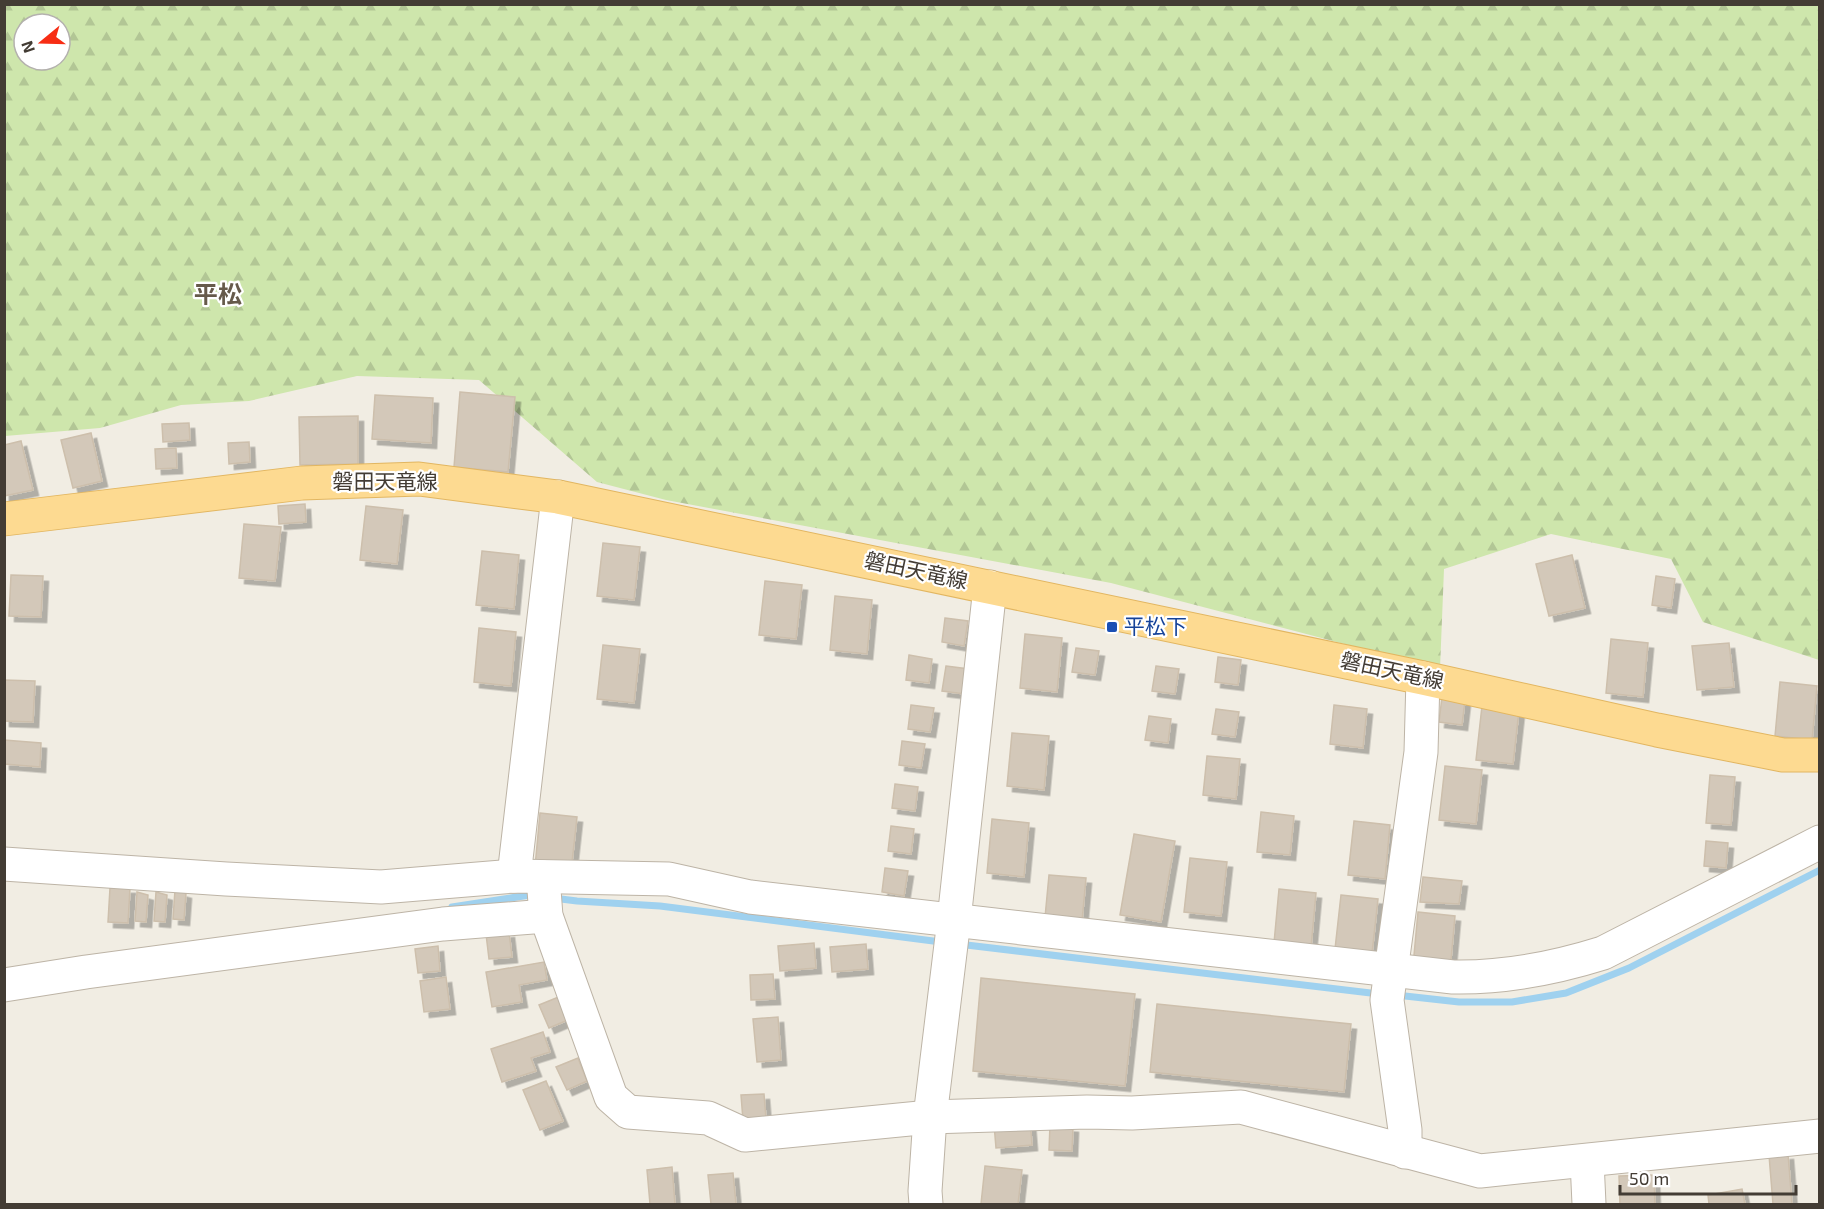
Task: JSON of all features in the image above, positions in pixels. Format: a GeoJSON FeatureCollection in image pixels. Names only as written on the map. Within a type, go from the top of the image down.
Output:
{"type":"FeatureCollection","features":[{"type":"Feature","properties":{"kind":"main road","name":"磐田天竜線"},"geometry":{"type":"LineString","coordinates":[[4,519],[302,483],[419,479],[558,497],[990,586],[1691,737],[1783,755],[1820,755]]}},
{"type":"Feature","properties":{"kind":"street"},"geometry":{"type":"LineString","coordinates":[[558,497],[529,876],[546,916],[611,1097],[628,1112],[708,1118],[745,1135],[930,1117],[1087,1112],[1132,1113],[1241,1107],[1480,1171],[1820,1136]]}},
{"type":"Feature","properties":{"kind":"street"},"geometry":{"type":"LineString","coordinates":[[926,1204],[930,1117],[953,932],[990,586]]}},
{"type":"Feature","properties":{"kind":"street"},"geometry":{"type":"LineString","coordinates":[[1405,1152],[1405,1130],[1390,983],[1421,752],[1423,678]]}},
{"type":"Feature","properties":{"kind":"street"},"geometry":{"type":"LineString","coordinates":[[4,864],[381,887],[529,876],[669,879],[750,897],[953,932],[1390,983],[1453,977],[1478,978],[1565,965],[1603,953],[1820,842]]}},
{"type":"Feature","properties":{"kind":"street"},"geometry":{"type":"LineString","coordinates":[[4,985],[97,970],[443,924],[546,916]]}},
{"type":"Feature","properties":{"kind":"street"},"geometry":{"type":"LineString","coordinates":[[1587,1161],[1589,1204]]}},
{"type":"Feature","properties":{"kind":"green space"},"geometry":{"type":"Polygon","coordinates":[[[5,5],[1819,5],[1819,660],[1703,622],[1671,559],[1551,534],[1444,569],[1440,669],[1111,583],[666,500],[597,482],[479,380],[357,376],[249,401],[181,405],[100,428],[5,436],[5,5]]]}},
{"type":"Feature","properties":{"kind":"building"},"geometry":{"type":"Polygon","coordinates":[[[460,392],[515,397],[508,472],[454,467],[460,392]]]}},
{"type":"Feature","properties":{"kind":"building"},"geometry":{"type":"Polygon","coordinates":[[[375,395],[433,398],[431,443],[372,439],[375,395]]]}},
{"type":"Feature","properties":{"kind":"building"},"geometry":{"type":"Polygon","coordinates":[[[358,416],[358,464],[300,465],[299,417],[358,416]]]}},
{"type":"Feature","properties":{"kind":"building"},"geometry":{"type":"Polygon","coordinates":[[[189,423],[190,440],[163,442],[162,424],[189,423]]]}},
{"type":"Feature","properties":{"kind":"building"},"geometry":{"type":"Polygon","coordinates":[[[91,433],[102,481],[73,488],[61,440],[91,433]]]}},
{"type":"Feature","properties":{"kind":"building"},"geometry":{"type":"Polygon","coordinates":[[[21,441],[33,490],[4,496],[4,445],[21,441]]]}},
{"type":"Feature","properties":{"kind":"building"},"geometry":{"type":"Polygon","coordinates":[[[249,442],[250,462],[229,464],[228,443],[249,442]]]}},
{"type":"Feature","properties":{"kind":"building"},"geometry":{"type":"Polygon","coordinates":[[[176,448],[177,468],[156,469],[155,449],[176,448]]]}},
{"type":"Feature","properties":{"kind":"building"},"geometry":{"type":"Polygon","coordinates":[[[305,504],[306,522],[279,524],[278,506],[305,504]]]}},
{"type":"Feature","properties":{"kind":"building"},"geometry":{"type":"Polygon","coordinates":[[[366,506],[403,510],[397,564],[360,560],[366,506]]]}},
{"type":"Feature","properties":{"kind":"building"},"geometry":{"type":"Polygon","coordinates":[[[244,524],[281,527],[275,581],[239,578],[244,524]]]}},
{"type":"Feature","properties":{"kind":"building"},"geometry":{"type":"Polygon","coordinates":[[[603,543],[640,547],[634,600],[597,596],[603,543]]]}},
{"type":"Feature","properties":{"kind":"building"},"geometry":{"type":"Polygon","coordinates":[[[482,551],[519,555],[514,609],[476,605],[482,551]]]}},
{"type":"Feature","properties":{"kind":"building"},"geometry":{"type":"Polygon","coordinates":[[[1572,555],[1585,608],[1549,616],[1536,564],[1572,555]]]}},
{"type":"Feature","properties":{"kind":"building"},"geometry":{"type":"Polygon","coordinates":[[[11,575],[43,576],[41,617],[9,616],[11,575]]]}},
{"type":"Feature","properties":{"kind":"building"},"geometry":{"type":"Polygon","coordinates":[[[1656,576],[1675,579],[1671,608],[1652,605],[1656,576]]]}},
{"type":"Feature","properties":{"kind":"building"},"geometry":{"type":"Polygon","coordinates":[[[765,581],[802,585],[796,639],[759,635],[765,581]]]}},
{"type":"Feature","properties":{"kind":"building"},"geometry":{"type":"Polygon","coordinates":[[[835,596],[872,600],[867,654],[830,650],[835,596]]]}},
{"type":"Feature","properties":{"kind":"building"},"geometry":{"type":"Polygon","coordinates":[[[945,618],[968,621],[964,646],[942,642],[945,618]]]}},
{"type":"Feature","properties":{"kind":"building"},"geometry":{"type":"Polygon","coordinates":[[[479,628],[516,632],[511,686],[474,682],[479,628]]]}},
{"type":"Feature","properties":{"kind":"building"},"geometry":{"type":"Polygon","coordinates":[[[1025,634],[1062,638],[1057,692],[1020,688],[1025,634]]]}},
{"type":"Feature","properties":{"kind":"building"},"geometry":{"type":"Polygon","coordinates":[[[1611,639],[1648,643],[1643,697],[1606,693],[1611,639]]]}},
{"type":"Feature","properties":{"kind":"building"},"geometry":{"type":"Polygon","coordinates":[[[1729,643],[1734,687],[1697,690],[1692,646],[1729,643]]]}},
{"type":"Feature","properties":{"kind":"building"},"geometry":{"type":"Polygon","coordinates":[[[603,645],[640,649],[634,703],[597,699],[603,645]]]}},
{"type":"Feature","properties":{"kind":"building"},"geometry":{"type":"Polygon","coordinates":[[[1076,648],[1099,651],[1095,675],[1072,672],[1076,648]]]}},
{"type":"Feature","properties":{"kind":"building"},"geometry":{"type":"Polygon","coordinates":[[[909,655],[932,659],[929,683],[906,680],[909,655]]]}},
{"type":"Feature","properties":{"kind":"building"},"geometry":{"type":"Polygon","coordinates":[[[1218,657],[1241,660],[1238,685],[1215,682],[1218,657]]]}},
{"type":"Feature","properties":{"kind":"building"},"geometry":{"type":"Polygon","coordinates":[[[946,666],[969,669],[965,694],[942,691],[946,666]]]}},
{"type":"Feature","properties":{"kind":"building"},"geometry":{"type":"Polygon","coordinates":[[[1156,666],[1179,669],[1175,694],[1152,691],[1156,666]]]}},
{"type":"Feature","properties":{"kind":"building"},"geometry":{"type":"Polygon","coordinates":[[[4,680],[35,681],[33,722],[4,721],[4,680]]]}},
{"type":"Feature","properties":{"kind":"building"},"geometry":{"type":"Polygon","coordinates":[[[1780,682],[1817,686],[1812,740],[1775,736],[1780,682]]]}},
{"type":"Feature","properties":{"kind":"building"},"geometry":{"type":"Polygon","coordinates":[[[1442,697],[1465,700],[1462,725],[1439,722],[1442,697]]]}},
{"type":"Feature","properties":{"kind":"building"},"geometry":{"type":"Polygon","coordinates":[[[911,705],[934,708],[930,732],[908,729],[911,705]]]}},
{"type":"Feature","properties":{"kind":"building"},"geometry":{"type":"Polygon","coordinates":[[[1334,705],[1367,709],[1363,748],[1330,744],[1334,705]]]}},
{"type":"Feature","properties":{"kind":"building"},"geometry":{"type":"Polygon","coordinates":[[[1482,706],[1519,710],[1513,764],[1476,760],[1482,706]]]}},
{"type":"Feature","properties":{"kind":"building"},"geometry":{"type":"Polygon","coordinates":[[[1216,709],[1239,712],[1235,737],[1212,734],[1216,709]]]}},
{"type":"Feature","properties":{"kind":"building"},"geometry":{"type":"Polygon","coordinates":[[[1149,716],[1171,719],[1168,743],[1145,740],[1149,716]]]}},
{"type":"Feature","properties":{"kind":"building"},"geometry":{"type":"Polygon","coordinates":[[[1012,733],[1049,736],[1044,790],[1007,786],[1012,733]]]}},
{"type":"Feature","properties":{"kind":"building"},"geometry":{"type":"Polygon","coordinates":[[[4,740],[41,743],[40,767],[4,764],[4,740]]]}},
{"type":"Feature","properties":{"kind":"building"},"geometry":{"type":"Polygon","coordinates":[[[902,741],[925,744],[921,768],[899,765],[902,741]]]}},
{"type":"Feature","properties":{"kind":"building"},"geometry":{"type":"Polygon","coordinates":[[[1207,756],[1240,759],[1236,799],[1203,795],[1207,756]]]}},
{"type":"Feature","properties":{"kind":"building"},"geometry":{"type":"Polygon","coordinates":[[[1445,766],[1482,770],[1476,824],[1439,820],[1445,766]]]}},
{"type":"Feature","properties":{"kind":"building"},"geometry":{"type":"Polygon","coordinates":[[[1710,775],[1735,777],[1731,825],[1706,823],[1710,775]]]}},
{"type":"Feature","properties":{"kind":"building"},"geometry":{"type":"Polygon","coordinates":[[[895,784],[918,787],[915,811],[892,808],[895,784]]]}},
{"type":"Feature","properties":{"kind":"building"},"geometry":{"type":"Polygon","coordinates":[[[1261,812],[1294,816],[1290,855],[1257,852],[1261,812]]]}},
{"type":"Feature","properties":{"kind":"building"},"geometry":{"type":"Polygon","coordinates":[[[540,813],[577,817],[571,871],[535,867],[540,813]]]}},
{"type":"Feature","properties":{"kind":"building"},"geometry":{"type":"Polygon","coordinates":[[[992,819],[1029,823],[1024,877],[987,873],[992,819]]]}},
{"type":"Feature","properties":{"kind":"building"},"geometry":{"type":"Polygon","coordinates":[[[1354,821],[1390,825],[1385,879],[1348,875],[1354,821]]]}},
{"type":"Feature","properties":{"kind":"building"},"geometry":{"type":"Polygon","coordinates":[[[891,826],[914,829],[911,854],[888,851],[891,826]]]}},
{"type":"Feature","properties":{"kind":"building"},"geometry":{"type":"Polygon","coordinates":[[[1134,834],[1175,841],[1161,922],[1120,915],[1134,834]]]}},
{"type":"Feature","properties":{"kind":"building"},"geometry":{"type":"Polygon","coordinates":[[[1706,841],[1728,843],[1726,868],[1704,866],[1706,841]]]}},
{"type":"Feature","properties":{"kind":"building"},"geometry":{"type":"Polygon","coordinates":[[[1190,858],[1227,862],[1221,916],[1184,912],[1190,858]]]}},
{"type":"Feature","properties":{"kind":"building"},"geometry":{"type":"Polygon","coordinates":[[[885,868],[908,871],[904,896],[882,892],[885,868]]]}},
{"type":"Feature","properties":{"kind":"building"},"geometry":{"type":"Polygon","coordinates":[[[1049,875],[1086,878],[1081,932],[1044,928],[1049,875]]]}},
{"type":"Feature","properties":{"kind":"building"},"geometry":{"type":"Polygon","coordinates":[[[1423,877],[1462,881],[1459,904],[1420,902],[1423,877]]]}},
{"type":"Feature","properties":{"kind":"building"},"geometry":{"type":"Polygon","coordinates":[[[110,888],[130,888],[128,923],[108,922],[110,888]]]}},
{"type":"Feature","properties":{"kind":"building"},"geometry":{"type":"Polygon","coordinates":[[[1279,889],[1316,893],[1311,947],[1274,943],[1279,889]]]}},
{"type":"Feature","properties":{"kind":"building"},"geometry":{"type":"Polygon","coordinates":[[[175,890],[186,893],[184,920],[173,919],[175,890]]]}},
{"type":"Feature","properties":{"kind":"building"},"geometry":{"type":"Polygon","coordinates":[[[137,892],[148,895],[146,922],[135,921],[137,892]]]}},
{"type":"Feature","properties":{"kind":"building"},"geometry":{"type":"Polygon","coordinates":[[[156,892],[167,895],[165,922],[154,921],[156,892]]]}},
{"type":"Feature","properties":{"kind":"building"},"geometry":{"type":"Polygon","coordinates":[[[1341,895],[1378,899],[1372,953],[1335,949],[1341,895]]]}},
{"type":"Feature","properties":{"kind":"building"},"geometry":{"type":"Polygon","coordinates":[[[1418,912],[1455,916],[1450,970],[1413,966],[1418,912]]]}},
{"type":"Feature","properties":{"kind":"building"},"geometry":{"type":"Polygon","coordinates":[[[509,932],[512,957],[489,959],[486,934],[509,932]]]}},
{"type":"Feature","properties":{"kind":"building"},"geometry":{"type":"Polygon","coordinates":[[[814,943],[816,968],[780,971],[778,946],[814,943]]]}},
{"type":"Feature","properties":{"kind":"building"},"geometry":{"type":"Polygon","coordinates":[[[866,944],[868,969],[832,972],[830,947],[866,944]]]}},
{"type":"Feature","properties":{"kind":"building"},"geometry":{"type":"Polygon","coordinates":[[[438,946],[440,971],[418,973],[415,949],[438,946]]]}},
{"type":"Feature","properties":{"kind":"building"},"geometry":{"type":"Polygon","coordinates":[[[544,962],[547,980],[519,985],[522,1002],[492,1007],[486,972],[544,962]]]}},
{"type":"Feature","properties":{"kind":"building"},"geometry":{"type":"Polygon","coordinates":[[[773,974],[775,999],[751,1000],[750,975],[773,974]]]}},
{"type":"Feature","properties":{"kind":"building"},"geometry":{"type":"Polygon","coordinates":[[[446,977],[450,1009],[424,1012],[420,981],[446,977]]]}},
{"type":"Feature","properties":{"kind":"building"},"geometry":{"type":"Polygon","coordinates":[[[981,978],[1135,994],[1125,1086],[973,1071],[981,978]]]}},
{"type":"Feature","properties":{"kind":"building"},"geometry":{"type":"Polygon","coordinates":[[[561,996],[570,1019],[549,1028],[539,1005],[561,996]]]}},
{"type":"Feature","properties":{"kind":"building"},"geometry":{"type":"Polygon","coordinates":[[[1157,1004],[1351,1024],[1344,1092],[1150,1072],[1157,1004]]]}},
{"type":"Feature","properties":{"kind":"building"},"geometry":{"type":"Polygon","coordinates":[[[778,1017],[781,1060],[757,1062],[753,1019],[778,1017]]]}},
{"type":"Feature","properties":{"kind":"building"},"geometry":{"type":"Polygon","coordinates":[[[543,1032],[550,1052],[531,1058],[536,1071],[502,1082],[491,1049],[543,1032]]]}},
{"type":"Feature","properties":{"kind":"building"},"geometry":{"type":"Polygon","coordinates":[[[578,1058],[587,1081],[567,1090],[556,1067],[578,1058]]]}},
{"type":"Feature","properties":{"kind":"building"},"geometry":{"type":"Polygon","coordinates":[[[546,1081],[563,1121],[540,1130],[523,1090],[546,1081]]]}},
{"type":"Feature","properties":{"kind":"building"},"geometry":{"type":"Polygon","coordinates":[[[764,1094],[766,1119],[743,1120],[741,1095],[764,1094]]]}},
{"type":"Feature","properties":{"kind":"building"},"geometry":{"type":"Polygon","coordinates":[[[1030,1120],[1032,1145],[996,1148],[994,1124],[1030,1120]]]}},
{"type":"Feature","properties":{"kind":"building"},"geometry":{"type":"Polygon","coordinates":[[[1050,1125],[1073,1127],[1072,1151],[1049,1150],[1050,1125]]]}},
{"type":"Feature","properties":{"kind":"building"},"geometry":{"type":"Polygon","coordinates":[[[1788,1154],[1792,1204],[1773,1204],[1769,1155],[1788,1154]]]}},
{"type":"Feature","properties":{"kind":"building"},"geometry":{"type":"Polygon","coordinates":[[[985,1166],[1022,1170],[1018,1204],[981,1204],[985,1166]]]}},
{"type":"Feature","properties":{"kind":"building"},"geometry":{"type":"Polygon","coordinates":[[[672,1167],[675,1204],[650,1204],[647,1170],[672,1167]]]}},
{"type":"Feature","properties":{"kind":"building"},"geometry":{"type":"Polygon","coordinates":[[[733,1173],[736,1204],[711,1204],[708,1175],[733,1173]]]}},
{"type":"Feature","properties":{"kind":"building"},"geometry":{"type":"Polygon","coordinates":[[[1654,1175],[1655,1204],[1620,1204],[1619,1176],[1654,1175]]]}},
{"type":"Feature","properties":{"kind":"building"},"geometry":{"type":"Polygon","coordinates":[[[1742,1189],[1745,1204],[1709,1204],[1708,1195],[1742,1189]]]}},
{"type":"Feature","properties":{"kind":"waterway"},"geometry":{"type":"LineString","coordinates":[[1396,995],[1459,1002],[1512,1002],[1566,993],[1629,968],[1820,870]]}},
{"type":"Feature","properties":{"kind":"waterway"},"geometry":{"type":"LineString","coordinates":[[452,907],[536,895]]}},
{"type":"Feature","properties":{"kind":"waterway"},"geometry":{"type":"LineString","coordinates":[[553,898],[660,906],[941,942]]}},
{"type":"Feature","properties":{"kind":"waterway"},"geometry":{"type":"LineString","coordinates":[[958,944],[1379,994]]}},
{"type":"Feature","properties":{"kind":"place","name":"平松下"},"geometry":{"type":"Point","coordinates":[1112,627]}},
{"type":"Feature","properties":{"kind":"district","name":"平松"},"geometry":{"type":"Point","coordinates":[218,295]}}]}
